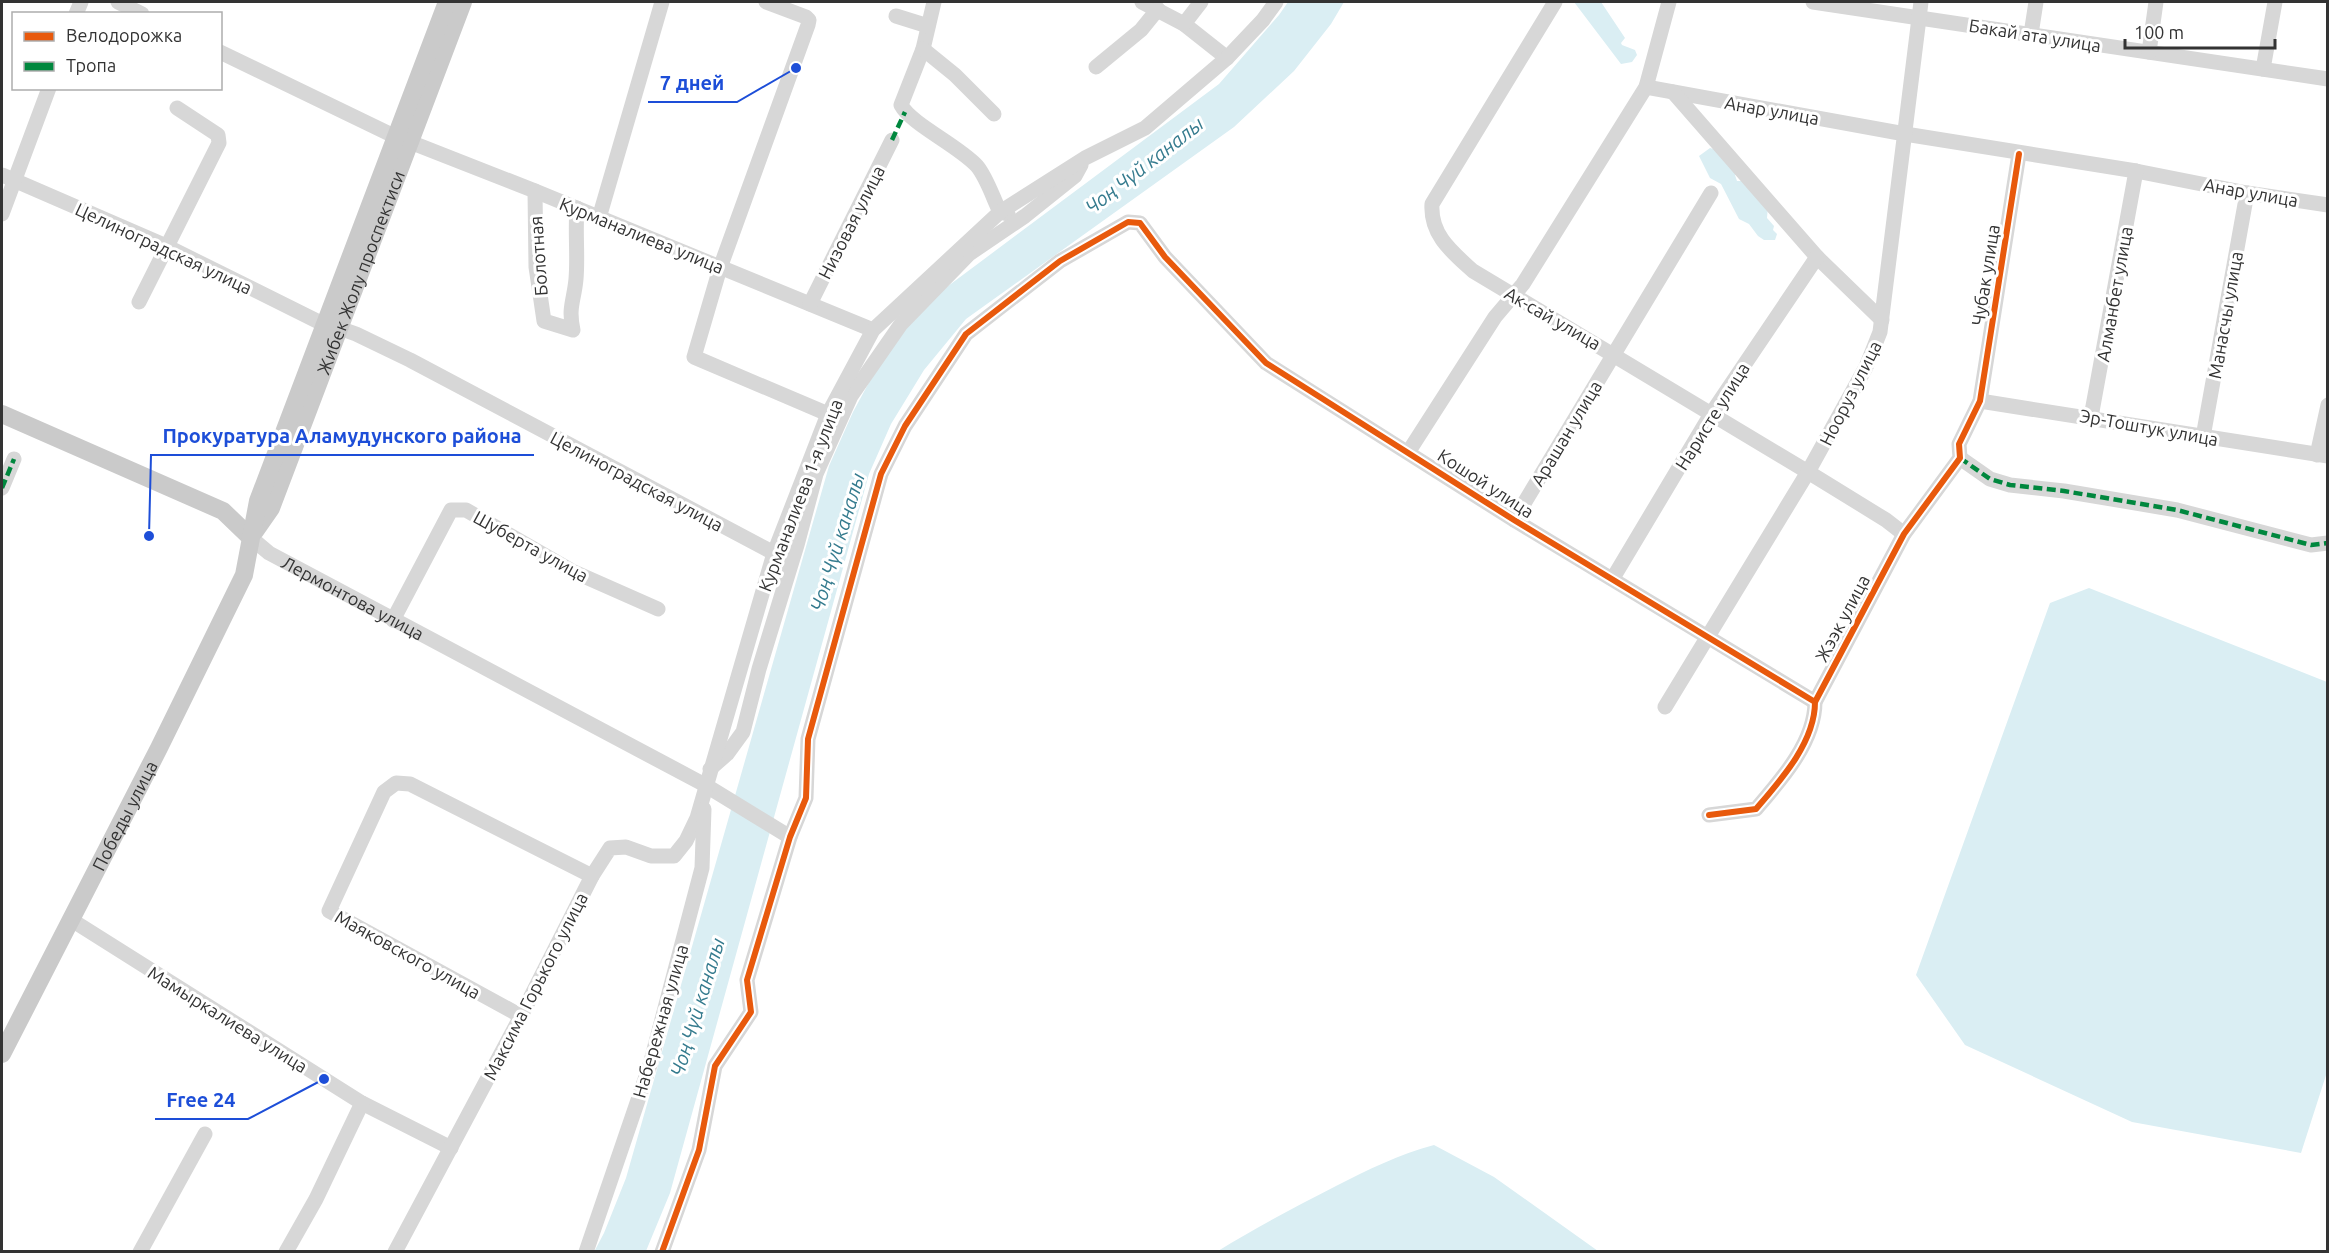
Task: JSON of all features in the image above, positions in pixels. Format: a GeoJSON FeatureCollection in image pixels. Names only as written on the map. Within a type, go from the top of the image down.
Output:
{"type":"FeatureCollection","features":[{"type":"Feature","properties":{"kind":"main road","name":"Жибек Жолу проспектиси"},"geometry":{"type":"LineString","coordinates":[[403,140],[447,2]]}},
{"type":"Feature","properties":{"kind":"main road","name":"Жибек Жолу проспектиси"},"geometry":{"type":"LineString","coordinates":[[244,575],[258,501],[332,327],[403,140],[463,2]]}},
{"type":"Feature","properties":{"kind":"main road","name":"Лермонтова улица"},"geometry":{"type":"LineString","coordinates":[[2,414],[223,511],[250,537]]}},
{"type":"Feature","properties":{"kind":"main road","name":"Победы улица"},"geometry":{"type":"LineString","coordinates":[[2,1054],[159,748],[244,575]]}},
{"type":"Feature","properties":{"kind":"street"},"geometry":{"type":"LineString","coordinates":[[118,2],[138,12]]}},
{"type":"Feature","properties":{"kind":"street"},"geometry":{"type":"LineString","coordinates":[[599,218],[662,2]]}},
{"type":"Feature","properties":{"kind":"street"},"geometry":{"type":"LineString","coordinates":[[766,2],[806,17],[809,20],[808,25],[720,268],[694,357],[828,414]]}},
{"type":"Feature","properties":{"kind":"street"},"geometry":{"type":"LineString","coordinates":[[934,2],[923,49],[901,105],[905,112],[944,138],[977,167],[1000,212],[1025,216]]}},
{"type":"Feature","properties":{"kind":"street"},"geometry":{"type":"LineString","coordinates":[[1142,2],[1184,24],[1227,58]]}},
{"type":"Feature","properties":{"kind":"street"},"geometry":{"type":"LineString","coordinates":[[1184,24],[1201,2]]}},
{"type":"Feature","properties":{"kind":"street","name":"Курманалиева 1-я улица"},"geometry":{"type":"LineString","coordinates":[[705,785],[774,553],[828,414],[873,330],[1000,212],[1085,158],[1145,128],[1227,58],[1263,20],[1276,2]]}},
{"type":"Feature","properties":{"kind":"street","name":"Ак-сай улица"},"geometry":{"type":"LineString","coordinates":[[1555,2],[1432,204],[1431,217],[1436,232],[1449,249],[1473,271],[1808,472],[1886,520],[1904,534]]}},
{"type":"Feature","properties":{"kind":"street"},"geometry":{"type":"LineString","coordinates":[[1409,451],[1495,317],[1523,284],[1646,87],[1670,2]]}},
{"type":"Feature","properties":{"kind":"street","name":"Бакай ата улица"},"geometry":{"type":"LineString","coordinates":[[1813,2],[2328,79]]}},
{"type":"Feature","properties":{"kind":"street","name":"Нооруз улица"},"geometry":{"type":"LineString","coordinates":[[1665,707],[1808,472],[1866,367],[1881,332],[1921,2]]}},
{"type":"Feature","properties":{"kind":"street"},"geometry":{"type":"LineString","coordinates":[[2031,34],[2036,2]]}},
{"type":"Feature","properties":{"kind":"street"},"geometry":{"type":"LineString","coordinates":[[2149,52],[2156,2]]}},
{"type":"Feature","properties":{"kind":"street"},"geometry":{"type":"LineString","coordinates":[[2263,69],[2275,2]]}},
{"type":"Feature","properties":{"kind":"street"},"geometry":{"type":"LineString","coordinates":[[1096,67],[1141,30],[1158,9]]}},
{"type":"Feature","properties":{"kind":"street"},"geometry":{"type":"LineString","coordinates":[[896,16],[928,26]]}},
{"type":"Feature","properties":{"kind":"street"},"geometry":{"type":"LineString","coordinates":[[923,49],[955,75],[994,114]]}},
{"type":"Feature","properties":{"kind":"street","name":"Курманалиева улица"},"geometry":{"type":"LineString","coordinates":[[222,53],[403,140],[535,191],[873,330]]}},
{"type":"Feature","properties":{"kind":"street","name":"Анар улица"},"geometry":{"type":"LineString","coordinates":[[1646,87],[2019,154],[2136,171],[2247,193],[2328,205]]}},
{"type":"Feature","properties":{"kind":"street"},"geometry":{"type":"LineString","coordinates":[[2,214],[8,178],[48,90]]}},
{"type":"Feature","properties":{"kind":"street"},"geometry":{"type":"LineString","coordinates":[[1673,92],[1817,257],[1882,320]]}},
{"type":"Feature","properties":{"kind":"street"},"geometry":{"type":"LineString","coordinates":[[139,302],[220,139],[218,135],[177,108]]}},
{"type":"Feature","properties":{"kind":"street","name":"Низовая улица"},"geometry":{"type":"LineString","coordinates":[[810,304],[892,140]]}},
{"type":"Feature","properties":{"kind":"street","name":"Чубак улица"},"geometry":{"type":"LineString","coordinates":[[1980,401],[2019,154]]}},
{"type":"Feature","properties":{"kind":"street"},"geometry":{"type":"LineString","coordinates":[[710,770],[727,754],[743,732],[816,474],[852,396],[901,324],[969,254],[1025,216],[1075,176],[1085,158]]}},
{"type":"Feature","properties":{"kind":"street","name":"Алманбет улица"},"geometry":{"type":"LineString","coordinates":[[2091,417],[2136,171]]}},
{"type":"Feature","properties":{"kind":"street","name":"Целиноградская улица"},"geometry":{"type":"LineString","coordinates":[[8,178],[166,246],[332,327],[356,334],[410,360],[774,553]]}},
{"type":"Feature","properties":{"kind":"street","name":"Болотная"},"geometry":{"type":"LineString","coordinates":[[535,191],[536,267],[544,321],[573,330],[570,313],[576,280],[577,208]]}},
{"type":"Feature","properties":{"kind":"street","name":"Арашан улица"},"geometry":{"type":"LineString","coordinates":[[1514,519],[1711,193]]}},
{"type":"Feature","properties":{"kind":"street","name":"Манасчы улица"},"geometry":{"type":"LineString","coordinates":[[2203,437],[2247,193]]}},
{"type":"Feature","properties":{"kind":"street","name":"Кошой улица"},"geometry":{"type":"LineString","coordinates":[[662,1251],[699,1150],[715,1066],[751,1012],[747,980],[786,835],[806,798],[808,739],[880,474],[905,426],[966,334],[1060,261],[1128,222],[1140,223],[1165,257],[1266,363],[1514,519],[1815,702]]}},
{"type":"Feature","properties":{"kind":"street","name":"Наристе улица"},"geometry":{"type":"LineString","coordinates":[[1613,578],[1711,414],[1817,257]]}},
{"type":"Feature","properties":{"kind":"street"},"geometry":{"type":"LineString","coordinates":[[873,330],[901,324]]}},
{"type":"Feature","properties":{"kind":"street","name":"Эр-Тоштук улица"},"geometry":{"type":"LineString","coordinates":[[1980,401],[2322,455],[2328,405]]}},
{"type":"Feature","properties":{"kind":"street","name":"Жээк улица"},"geometry":{"type":"LineString","coordinates":[[1708,815],[1756,809],[1787,773],[1815,719],[1815,702],[1904,534],[1960,458],[1959,444],[1980,401]]}},
{"type":"Feature","properties":{"kind":"street"},"geometry":{"type":"LineString","coordinates":[[1960,458],[1990,479],[2010,485],[2064,491],[2177,510],[2312,545],[2328,543]]}},
{"type":"Feature","properties":{"kind":"street"},"geometry":{"type":"LineString","coordinates":[[2,488],[14,459]]}},
{"type":"Feature","properties":{"kind":"street","name":"Шуберта улица"},"geometry":{"type":"LineString","coordinates":[[393,620],[451,510],[466,510],[572,571],[658,609]]}},
{"type":"Feature","properties":{"kind":"street","name":"Лермонтова улица"},"geometry":{"type":"LineString","coordinates":[[250,537],[269,553],[705,785],[786,835]]}},
{"type":"Feature","properties":{"kind":"street"},"geometry":{"type":"LineString","coordinates":[[774,553],[797,545]]}},
{"type":"Feature","properties":{"kind":"street","name":"Маяковского улица"},"geometry":{"type":"LineString","coordinates":[[521,1016],[329,911],[384,792],[396,783],[410,784],[592,876]]}},
{"type":"Feature","properties":{"kind":"street","name":"Максима Горького улица"},"geometry":{"type":"LineString","coordinates":[[395,1251],[521,1016],[592,876],[610,848],[626,847],[651,856],[674,856],[686,841],[697,818],[705,785]]}},
{"type":"Feature","properties":{"kind":"street","name":"Набережная улица"},"geometry":{"type":"LineString","coordinates":[[586,1251],[650,1065],[702,868],[705,785]]}},
{"type":"Feature","properties":{"kind":"street","name":"Мамыркалиева улица"},"geometry":{"type":"LineString","coordinates":[[70,919],[362,1103],[451,1148]]}},
{"type":"Feature","properties":{"kind":"street"},"geometry":{"type":"LineString","coordinates":[[286,1251],[316,1199],[362,1103]]}},
{"type":"Feature","properties":{"kind":"street"},"geometry":{"type":"LineString","coordinates":[[140,1251],[205,1134]]}},
{"type":"Feature","properties":{"kind":"water","name":"Чоң Чүй каналы"},"geometry":{"type":"Polygon","coordinates":[[[1288,2],[1344,2],[1331,24],[1294,71],[1234,127],[966,319],[924,370],[891,424],[869,474],[670,1193],[646,1251],[594,1252],[626,1178],[829,466],[853,412],[886,351],[936,295],[1219,84],[1288,2]]]}},
{"type":"Feature","properties":{"kind":"water"},"geometry":{"type":"Polygon","coordinates":[[[1574,2],[1601,2],[1625,38],[1622,45],[1635,50],[1637,55],[1632,62],[1621,64],[1574,2]]]}},
{"type":"Feature","properties":{"kind":"water"},"geometry":{"type":"Polygon","coordinates":[[[1710,148],[1723,152],[1740,173],[1735,175],[1737,181],[1747,181],[1768,206],[1767,218],[1777,234],[1775,240],[1764,240],[1749,224],[1739,219],[1721,184],[1710,178],[1699,156],[1710,148]]]}},
{"type":"Feature","properties":{"kind":"water"},"geometry":{"type":"Polygon","coordinates":[[[2089,588],[2327,682],[2327,1072],[2301,1153],[2132,1122],[1965,1045],[1916,975],[2050,603],[2089,588]]]}},
{"type":"Feature","properties":{"kind":"water"},"geometry":{"type":"Polygon","coordinates":[[[1434,1145],[1494,1177],[1598,1251],[1218,1251],[1276,1217],[1360,1174],[1434,1145]]]}},
{"type":"Feature","properties":{"kind":"marked path"},"geometry":{"type":"LineString","coordinates":[[892,140],[905,112]]}},
{"type":"Feature","properties":{"kind":"marked path"},"geometry":{"type":"LineString","coordinates":[[1960,458],[1990,479],[2010,485],[2064,491],[2177,510],[2311,545],[2328,543]]}},
{"type":"Feature","properties":{"kind":"marked path"},"geometry":{"type":"LineString","coordinates":[[2,488],[14,459]]}},
{"type":"Feature","properties":{"kind":"cycle path"},"geometry":{"type":"LineString","coordinates":[[1709,815],[1756,809],[1786,773],[1809,732],[1815,702],[1904,534],[1960,458],[1959,444],[1980,401],[2019,154]]}},
{"type":"Feature","properties":{"kind":"cycle path"},"geometry":{"type":"LineString","coordinates":[[662,1252],[699,1150],[715,1066],[751,1012],[747,980],[790,837],[806,798],[808,739],[881,474],[905,426],[966,334],[1060,261],[1128,222],[1140,223],[1165,257],[1266,363],[1514,520],[1815,702]]}},
{"type":"Feature","properties":{"kind":"place","name":"7 дней"},"geometry":{"type":"Point","coordinates":[796,68]}},
{"type":"Feature","properties":{"kind":"place","name":"Прокуратура Аламудунского района"},"geometry":{"type":"Point","coordinates":[149,536]}},
{"type":"Feature","properties":{"kind":"place","name":"Free 24"},"geometry":{"type":"Point","coordinates":[324,1079]}}]}
